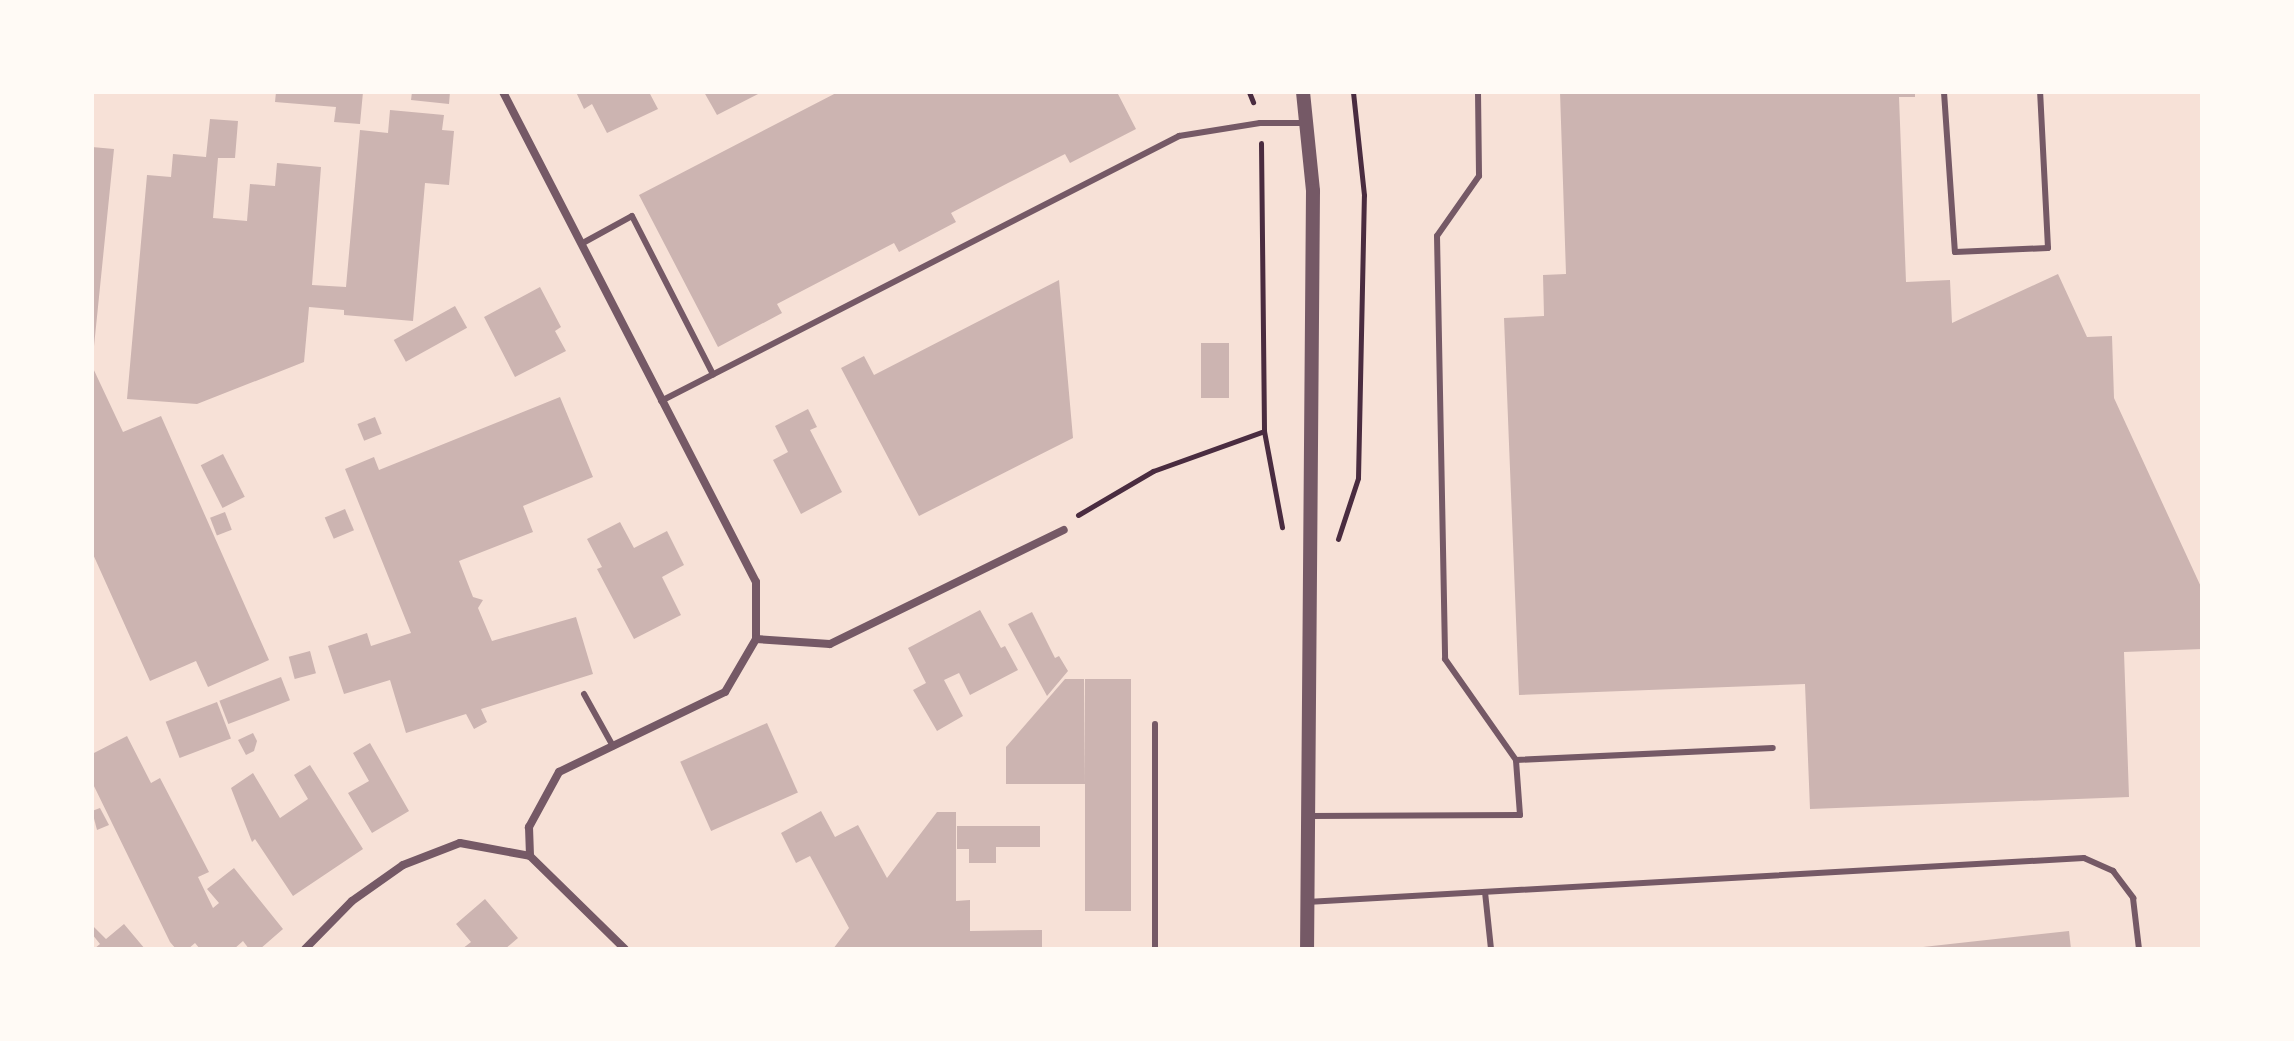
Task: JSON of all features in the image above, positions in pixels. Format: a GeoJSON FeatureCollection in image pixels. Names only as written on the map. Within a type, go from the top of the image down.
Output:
{"type":"FeatureCollection","features":[{"type":"Feature","properties":{"kind":"street"},"geometry":{"type":"LineString","coordinates":[[503,92],[756,582],[756,639],[725,692],[559,772],[529,827],[530,856]]}},
{"type":"Feature","properties":{"kind":"street"},"geometry":{"type":"LineString","coordinates":[[1303,92],[1313,191],[1307,949]]}},
{"type":"Feature","properties":{"kind":"street"},"geometry":{"type":"LineString","coordinates":[[756,639],[830,644],[1064,530]]}},
{"type":"Feature","properties":{"kind":"street"},"geometry":{"type":"LineString","coordinates":[[305,949],[352,901],[403,865],[460,843],[530,856],[625,949]]}},
{"type":"Feature","properties":{"kind":"lane"},"geometry":{"type":"LineString","coordinates":[[1310,816],[1520,815],[1516,760],[1445,659],[1437,236],[1479,176],[1478,92]]}},
{"type":"Feature","properties":{"kind":"lane"},"geometry":{"type":"LineString","coordinates":[[1944,92],[1955,252],[2048,248],[2040,92]]}},
{"type":"Feature","properties":{"kind":"lane"},"geometry":{"type":"LineString","coordinates":[[661,401],[1179,136],[1260,123],[1308,123]]}},
{"type":"Feature","properties":{"kind":"lane"},"geometry":{"type":"LineString","coordinates":[[581,244],[632,216],[713,374]]}},
{"type":"Feature","properties":{"kind":"lane"},"geometry":{"type":"LineString","coordinates":[[584,694],[613,746]]}},
{"type":"Feature","properties":{"kind":"lane"},"geometry":{"type":"LineString","coordinates":[[1155,724],[1155,949]]}},
{"type":"Feature","properties":{"kind":"lane"},"geometry":{"type":"LineString","coordinates":[[1516,760],[1773,748]]}},
{"type":"Feature","properties":{"kind":"lane"},"geometry":{"type":"LineString","coordinates":[[1307,902],[2084,858],[2113,871],[2133,898],[2139,949]]}},
{"type":"Feature","properties":{"kind":"lane"},"geometry":{"type":"LineString","coordinates":[[1485,892],[1491,949]]}},
{"type":"Feature","properties":{"kind":"path"},"geometry":{"type":"LineString","coordinates":[[1334,547],[1358,478],[1364,195],[1353,92]]}},
{"type":"Feature","properties":{"kind":"path"},"geometry":{"type":"LineString","coordinates":[[1263,188],[1264,431],[1278,517],[1283,530]]}},
{"type":"Feature","properties":{"kind":"path"},"geometry":{"type":"LineString","coordinates":[[1064,530],[1079,515],[1153,471],[1264,431]]}},
{"type":"Feature","properties":{"kind":"building"},"geometry":{"type":"Polygon","coordinates":[[[276,92],[363,92],[360,124],[334,122],[336,107],[275,102],[276,92]]]}},
{"type":"Feature","properties":{"kind":"building"},"geometry":{"type":"Polygon","coordinates":[[[412,92],[450,92],[449,104],[411,100],[412,92]]]}},
{"type":"Feature","properties":{"kind":"building"},"geometry":{"type":"Polygon","coordinates":[[[576,92],[649,92],[658,109],[607,133],[592,104],[584,109],[576,92]]]}},
{"type":"Feature","properties":{"kind":"building"},"geometry":{"type":"Polygon","coordinates":[[[704,92],[762,92],[717,115],[704,92]]]}},
{"type":"Feature","properties":{"kind":"building"},"geometry":{"type":"Polygon","coordinates":[[[838,92],[1117,92],[1136,129],[1070,163],[1065,154],[1008,183],[951,213],[956,222],[899,252],[894,243],[777,304],[782,313],[718,347],[639,195],[838,92]]]}},
{"type":"Feature","properties":{"kind":"building"},"geometry":{"type":"Polygon","coordinates":[[[1560,92],[1915,92],[1915,97],[1899,97],[1906,282],[1950,280],[1952,323],[2058,274],[2087,337],[2112,336],[2114,398],[2202,589],[2202,649],[2124,652],[2129,797],[1810,809],[1805,684],[1519,695],[1504,318],[1544,316],[1543,275],[1566,274],[1560,92]]]}},
{"type":"Feature","properties":{"kind":"building"},"geometry":{"type":"Polygon","coordinates":[[[390,110],[444,115],[442,130],[454,131],[449,185],[425,183],[413,321],[344,315],[344,310],[309,307],[304,362],[197,404],[127,399],[147,175],[171,177],[173,154],[206,157],[210,119],[238,121],[235,158],[218,158],[213,218],[247,221],[250,184],[275,186],[277,163],[321,167],[312,285],[346,287],[360,130],[388,133],[390,110]]]}},
{"type":"Feature","properties":{"kind":"building"},"geometry":{"type":"Polygon","coordinates":[[[92,147],[114,149],[92,366],[92,147]]]}},
{"type":"Feature","properties":{"kind":"building"},"geometry":{"type":"Polygon","coordinates":[[[1059,280],[1073,438],[919,516],[841,368],[864,356],[874,375],[1059,280]]]}},
{"type":"Feature","properties":{"kind":"building"},"geometry":{"type":"Polygon","coordinates":[[[540,287],[561,327],[555,331],[566,351],[515,377],[484,317],[540,287]]]}},
{"type":"Feature","properties":{"kind":"building"},"geometry":{"type":"Polygon","coordinates":[[[455,306],[467,328],[406,362],[394,340],[455,306]]]}},
{"type":"Feature","properties":{"kind":"building"},"geometry":{"type":"Polygon","coordinates":[[[1201,343],[1229,343],[1229,398],[1201,398],[1201,343]]]}},
{"type":"Feature","properties":{"kind":"building"},"geometry":{"type":"Polygon","coordinates":[[[92,366],[123,432],[161,416],[269,660],[208,687],[196,661],[150,681],[92,552],[92,366]]]}},
{"type":"Feature","properties":{"kind":"building"},"geometry":{"type":"Polygon","coordinates":[[[560,397],[593,477],[523,506],[533,532],[459,561],[473,597],[483,600],[478,608],[492,641],[576,617],[593,674],[481,709],[487,722],[474,729],[466,714],[406,733],[390,680],[344,694],[328,646],[367,633],[371,646],[411,633],[345,469],[374,457],[379,470],[560,397]]]}},
{"type":"Feature","properties":{"kind":"building"},"geometry":{"type":"Polygon","coordinates":[[[808,409],[817,427],[810,430],[842,492],[801,514],[773,460],[788,452],[775,426],[808,409]]]}},
{"type":"Feature","properties":{"kind":"building"},"geometry":{"type":"Polygon","coordinates":[[[375,417],[382,434],[364,441],[357,424],[375,417]]]}},
{"type":"Feature","properties":{"kind":"building"},"geometry":{"type":"Polygon","coordinates":[[[223,454],[245,497],[223,508],[201,465],[223,454]]]}},
{"type":"Feature","properties":{"kind":"building"},"geometry":{"type":"Polygon","coordinates":[[[345,509],[354,530],[334,539],[325,518],[345,509]]]}},
{"type":"Feature","properties":{"kind":"building"},"geometry":{"type":"Polygon","coordinates":[[[225,512],[232,530],[217,535],[210,518],[225,512]]]}},
{"type":"Feature","properties":{"kind":"building"},"geometry":{"type":"Polygon","coordinates":[[[620,522],[634,548],[667,531],[684,565],[662,577],[681,615],[634,639],[597,569],[602,567],[587,539],[620,522]]]}},
{"type":"Feature","properties":{"kind":"building"},"geometry":{"type":"Polygon","coordinates":[[[980,610],[1001,648],[1005,646],[1018,670],[970,695],[959,673],[944,680],[963,716],[937,731],[913,690],[926,683],[908,648],[980,610]]]}},
{"type":"Feature","properties":{"kind":"building"},"geometry":{"type":"Polygon","coordinates":[[[1032,612],[1055,658],[1059,656],[1068,671],[1047,696],[1008,624],[1032,612]]]}},
{"type":"Feature","properties":{"kind":"building"},"geometry":{"type":"Polygon","coordinates":[[[310,651],[316,673],[295,679],[289,657],[310,651]]]}},
{"type":"Feature","properties":{"kind":"building"},"geometry":{"type":"Polygon","coordinates":[[[281,677],[290,700],[228,724],[219,701],[281,677]]]}},
{"type":"Feature","properties":{"kind":"building"},"geometry":{"type":"Polygon","coordinates":[[[1065,679],[1084,679],[1085,784],[1006,784],[1006,747],[1065,679]]]}},
{"type":"Feature","properties":{"kind":"building"},"geometry":{"type":"Polygon","coordinates":[[[1085,679],[1131,679],[1131,911],[1085,911],[1085,679]]]}},
{"type":"Feature","properties":{"kind":"building"},"geometry":{"type":"Polygon","coordinates":[[[217,702],[231,738],[180,758],[166,722],[217,702]]]}},
{"type":"Feature","properties":{"kind":"building"},"geometry":{"type":"Polygon","coordinates":[[[767,723],[798,792],[711,831],[680,762],[767,723]]]}},
{"type":"Feature","properties":{"kind":"building"},"geometry":{"type":"Polygon","coordinates":[[[253,733],[257,741],[254,751],[246,755],[238,740],[253,733]]]}},
{"type":"Feature","properties":{"kind":"building"},"geometry":{"type":"Polygon","coordinates":[[[127,736],[151,783],[160,778],[209,872],[198,877],[213,908],[219,903],[207,889],[234,868],[283,929],[260,949],[249,949],[243,941],[234,949],[200,949],[195,943],[188,949],[176,949],[170,942],[92,782],[92,754],[127,736]]]}},
{"type":"Feature","properties":{"kind":"building"},"geometry":{"type":"Polygon","coordinates":[[[370,743],[409,811],[372,833],[348,793],[369,781],[353,753],[370,743]]]}},
{"type":"Feature","properties":{"kind":"building"},"geometry":{"type":"Polygon","coordinates":[[[310,765],[363,849],[293,896],[255,839],[252,842],[231,788],[253,773],[280,818],[308,799],[294,775],[310,765]]]}},
{"type":"Feature","properties":{"kind":"building"},"geometry":{"type":"Polygon","coordinates":[[[100,808],[109,825],[97,830],[92,811],[100,808]]]}},
{"type":"Feature","properties":{"kind":"building"},"geometry":{"type":"Polygon","coordinates":[[[821,811],[835,837],[858,825],[887,878],[937,812],[956,812],[956,901],[970,900],[970,931],[1042,930],[1042,949],[833,949],[849,928],[810,856],[796,863],[781,833],[821,811]]]}},
{"type":"Feature","properties":{"kind":"building"},"geometry":{"type":"Polygon","coordinates":[[[957,826],[1040,826],[1040,847],[996,847],[996,863],[969,863],[969,849],[957,849],[957,826]]]}},
{"type":"Feature","properties":{"kind":"building"},"geometry":{"type":"Polygon","coordinates":[[[485,899],[518,938],[505,949],[462,949],[471,942],[456,924],[485,899]]]}},
{"type":"Feature","properties":{"kind":"building"},"geometry":{"type":"Polygon","coordinates":[[[124,924],[145,949],[94,949],[100,944],[92,934],[92,925],[106,939],[124,924]]]}},
{"type":"Feature","properties":{"kind":"building"},"geometry":{"type":"Polygon","coordinates":[[[2069,931],[2071,949],[1923,949],[1923,947],[2069,931]]]}}]}
